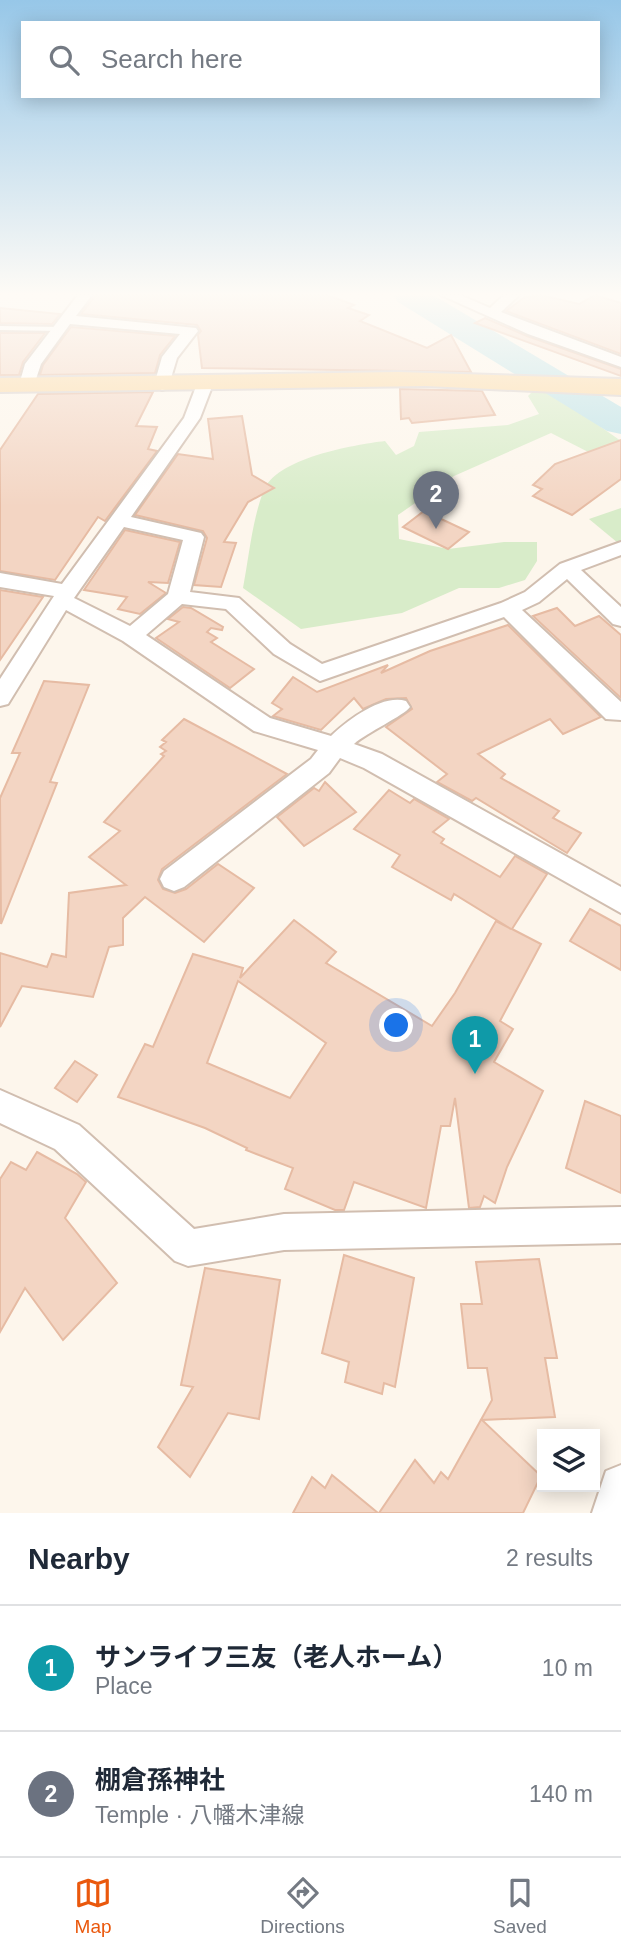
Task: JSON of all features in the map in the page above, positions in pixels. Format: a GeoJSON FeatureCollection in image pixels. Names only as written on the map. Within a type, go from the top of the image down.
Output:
{"type":"FeatureCollection","features":[{"type":"Feature","properties":{"kind":"main road"},"geometry":{"type":"LineString","coordinates":[[0,385],[162,385],[399,379],[506,380],[621,387]]}},
{"type":"Feature","properties":{"kind":"street"},"geometry":{"type":"LineString","coordinates":[[27,385],[33,366]]}},
{"type":"Feature","properties":{"kind":"street"},"geometry":{"type":"LineString","coordinates":[[162,385],[168,366]]}},
{"type":"Feature","properties":{"kind":"street"},"geometry":{"type":"LineString","coordinates":[[0,698],[65,596],[192,418],[205,384]]}},
{"type":"Feature","properties":{"kind":"street"},"geometry":{"type":"LineString","coordinates":[[120,520],[194,537],[178,597],[131,636]]}},
{"type":"Feature","properties":{"kind":"street"},"geometry":{"type":"LineString","coordinates":[[178,597],[232,603],[282,649],[320,673],[508,608],[532,597],[567,568],[621,548]]}},
{"type":"Feature","properties":{"kind":"street"},"geometry":{"type":"LineString","coordinates":[[567,568],[621,619]]}},
{"type":"Feature","properties":{"kind":"street"},"geometry":{"type":"LineString","coordinates":[[0,580],[65,596],[131,636],[261,725],[334,746],[373,761],[621,901]]}},
{"type":"Feature","properties":{"kind":"street"},"geometry":{"type":"LineString","coordinates":[[508,608],[614,713],[621,710]]}},
{"type":"Feature","properties":{"kind":"street"},"geometry":{"type":"LineString","coordinates":[[174,879],[320,766],[334,746],[371,716],[398,707]]}},
{"type":"Feature","properties":{"kind":"street"},"geometry":{"type":"LineString","coordinates":[[0,1106],[67,1137],[188,1248],[284,1232],[621,1225]]}},
{"type":"Feature","properties":{"kind":"street"},"geometry":{"type":"LineString","coordinates":[[613,1513],[621,1486]]}},
{"type":"Feature","properties":{"kind":"green space"},"geometry":{"type":"Polygon","coordinates":[[[535,389],[548,390],[621,441],[600,458],[551,433],[454,476],[398,515],[399,539],[448,549],[504,542],[537,542],[537,561],[525,580],[499,588],[459,588],[402,613],[301,629],[243,588],[259,503],[270,480],[283,470],[316,455],[385,441],[396,455],[414,446],[419,432],[508,425],[539,414],[528,396],[535,389]]]}},
{"type":"Feature","properties":{"kind":"green space"},"geometry":{"type":"Polygon","coordinates":[[[621,508],[621,542],[618,543],[589,519],[621,508]]]}},
{"type":"Feature","properties":{"kind":"building"},"geometry":{"type":"Polygon","coordinates":[[[0,366],[22,366],[19,375],[0,375],[0,366]]]}},
{"type":"Feature","properties":{"kind":"building"},"geometry":{"type":"Polygon","coordinates":[[[43,366],[157,366],[155,373],[40,375],[43,366]]]}},
{"type":"Feature","properties":{"kind":"building"},"geometry":{"type":"Polygon","coordinates":[[[202,366],[468,366],[471,372],[202,368],[202,366]]]}},
{"type":"Feature","properties":{"kind":"building"},"geometry":{"type":"Polygon","coordinates":[[[592,366],[611,366],[621,369],[621,376],[592,366]]]}},
{"type":"Feature","properties":{"kind":"building"},"geometry":{"type":"Polygon","coordinates":[[[400,389],[482,391],[495,415],[412,423],[409,418],[401,419],[400,389]]]}},
{"type":"Feature","properties":{"kind":"building"},"geometry":{"type":"Polygon","coordinates":[[[153,392],[136,426],[157,427],[148,449],[157,451],[105,521],[98,517],[55,580],[0,571],[0,450],[38,394],[153,392]]]}},
{"type":"Feature","properties":{"kind":"building"},"geometry":{"type":"Polygon","coordinates":[[[242,416],[252,475],[274,488],[248,502],[224,542],[236,543],[221,587],[194,585],[207,538],[203,531],[135,515],[178,454],[213,459],[208,419],[242,416]]]}},
{"type":"Feature","properties":{"kind":"building"},"geometry":{"type":"Polygon","coordinates":[[[621,440],[621,479],[572,515],[533,496],[542,489],[533,485],[555,464],[621,440]]]}},
{"type":"Feature","properties":{"kind":"building"},"geometry":{"type":"Polygon","coordinates":[[[424,511],[469,532],[448,549],[403,527],[424,511]]]}},
{"type":"Feature","properties":{"kind":"building"},"geometry":{"type":"Polygon","coordinates":[[[125,530],[180,542],[168,583],[148,582],[166,593],[140,614],[118,609],[127,597],[84,590],[125,530]]]}},
{"type":"Feature","properties":{"kind":"building"},"geometry":{"type":"Polygon","coordinates":[[[0,590],[43,597],[0,660],[0,590]]]}},
{"type":"Feature","properties":{"kind":"building"},"geometry":{"type":"Polygon","coordinates":[[[183,607],[191,608],[223,627],[222,630],[211,628],[207,632],[217,638],[211,642],[254,669],[230,688],[156,638],[179,622],[168,619],[183,607]]]}},
{"type":"Feature","properties":{"kind":"building"},"geometry":{"type":"Polygon","coordinates":[[[557,608],[575,626],[599,616],[621,635],[621,698],[533,616],[557,608]]]}},
{"type":"Feature","properties":{"kind":"building"},"geometry":{"type":"Polygon","coordinates":[[[508,625],[601,717],[563,734],[550,719],[478,754],[505,774],[501,778],[559,811],[553,818],[581,833],[567,853],[476,798],[472,801],[437,782],[447,774],[386,727],[412,709],[406,698],[386,699],[363,709],[354,698],[321,730],[273,716],[282,709],[272,703],[293,677],[317,692],[388,665],[381,673],[430,651],[508,625]]]}},
{"type":"Feature","properties":{"kind":"building"},"geometry":{"type":"Polygon","coordinates":[[[44,681],[89,685],[50,782],[57,783],[1,924],[0,798],[20,753],[12,753],[44,681]]]}},
{"type":"Feature","properties":{"kind":"building"},"geometry":{"type":"Polygon","coordinates":[[[184,719],[287,774],[162,869],[158,880],[163,889],[175,893],[186,889],[218,864],[254,888],[204,942],[145,897],[123,918],[123,945],[109,947],[93,997],[22,986],[0,1027],[0,953],[47,967],[52,954],[66,957],[69,893],[126,885],[89,857],[120,831],[104,822],[164,756],[161,754],[166,751],[160,747],[166,742],[162,740],[184,719]]]}},
{"type":"Feature","properties":{"kind":"building"},"geometry":{"type":"Polygon","coordinates":[[[325,782],[356,812],[304,846],[277,817],[314,788],[319,791],[325,782]]]}},
{"type":"Feature","properties":{"kind":"building"},"geometry":{"type":"Polygon","coordinates":[[[389,790],[410,803],[414,799],[449,819],[433,832],[444,839],[441,843],[500,877],[515,856],[547,874],[512,929],[541,944],[500,1021],[513,1029],[494,1062],[543,1091],[507,1167],[495,1203],[484,1196],[480,1207],[469,1208],[455,1098],[450,1126],[441,1126],[426,1208],[354,1182],[344,1210],[335,1210],[285,1189],[293,1168],[246,1150],[247,1148],[205,1128],[118,1097],[145,1044],[153,1047],[193,954],[243,968],[240,978],[294,920],[336,952],[326,963],[432,1026],[455,993],[496,921],[511,929],[454,894],[451,900],[392,867],[400,855],[354,829],[389,790]],[[238,981],[207,1063],[290,1098],[326,1043],[238,981]]]}},
{"type":"Feature","properties":{"kind":"building"},"geometry":{"type":"Polygon","coordinates":[[[590,909],[621,926],[621,970],[570,941],[590,909]]]}},
{"type":"Feature","properties":{"kind":"building"},"geometry":{"type":"Polygon","coordinates":[[[75,1061],[97,1075],[77,1102],[55,1088],[75,1061]]]}},
{"type":"Feature","properties":{"kind":"building"},"geometry":{"type":"Polygon","coordinates":[[[585,1101],[621,1116],[621,1193],[566,1168],[585,1101]]]}},
{"type":"Feature","properties":{"kind":"building"},"geometry":{"type":"Polygon","coordinates":[[[37,1152],[77,1174],[86,1182],[65,1218],[117,1283],[63,1340],[25,1288],[0,1332],[0,1179],[11,1162],[26,1170],[37,1152]]]}},
{"type":"Feature","properties":{"kind":"building"},"geometry":{"type":"Polygon","coordinates":[[[344,1255],[414,1278],[395,1387],[384,1383],[382,1394],[345,1382],[349,1362],[322,1353],[344,1255]]]}},
{"type":"Feature","properties":{"kind":"building"},"geometry":{"type":"Polygon","coordinates":[[[539,1259],[557,1358],[545,1358],[555,1417],[482,1420],[537,1472],[537,1484],[523,1513],[379,1513],[415,1460],[434,1483],[441,1472],[448,1479],[492,1400],[487,1368],[468,1368],[461,1304],[482,1304],[476,1262],[539,1259]]]}},
{"type":"Feature","properties":{"kind":"building"},"geometry":{"type":"Polygon","coordinates":[[[205,1268],[280,1280],[259,1419],[228,1413],[190,1477],[158,1447],[193,1387],[181,1385],[205,1268]]]}},
{"type":"Feature","properties":{"kind":"building"},"geometry":{"type":"Polygon","coordinates":[[[332,1475],[378,1513],[293,1513],[312,1477],[325,1488],[332,1475]]]}},
{"type":"Feature","properties":{"kind":"waterway"},"geometry":{"type":"LineString","coordinates":[[529,366],[621,423]]}},
{"type":"Feature","properties":{"kind":"place","name":"棚倉孫神社"},"geometry":{"type":"Point","coordinates":[436,529]}},
{"type":"Feature","properties":{"kind":"place","name":"サンライフ三友（老人ホーム）"},"geometry":{"type":"Point","coordinates":[475,1074]}}]}
